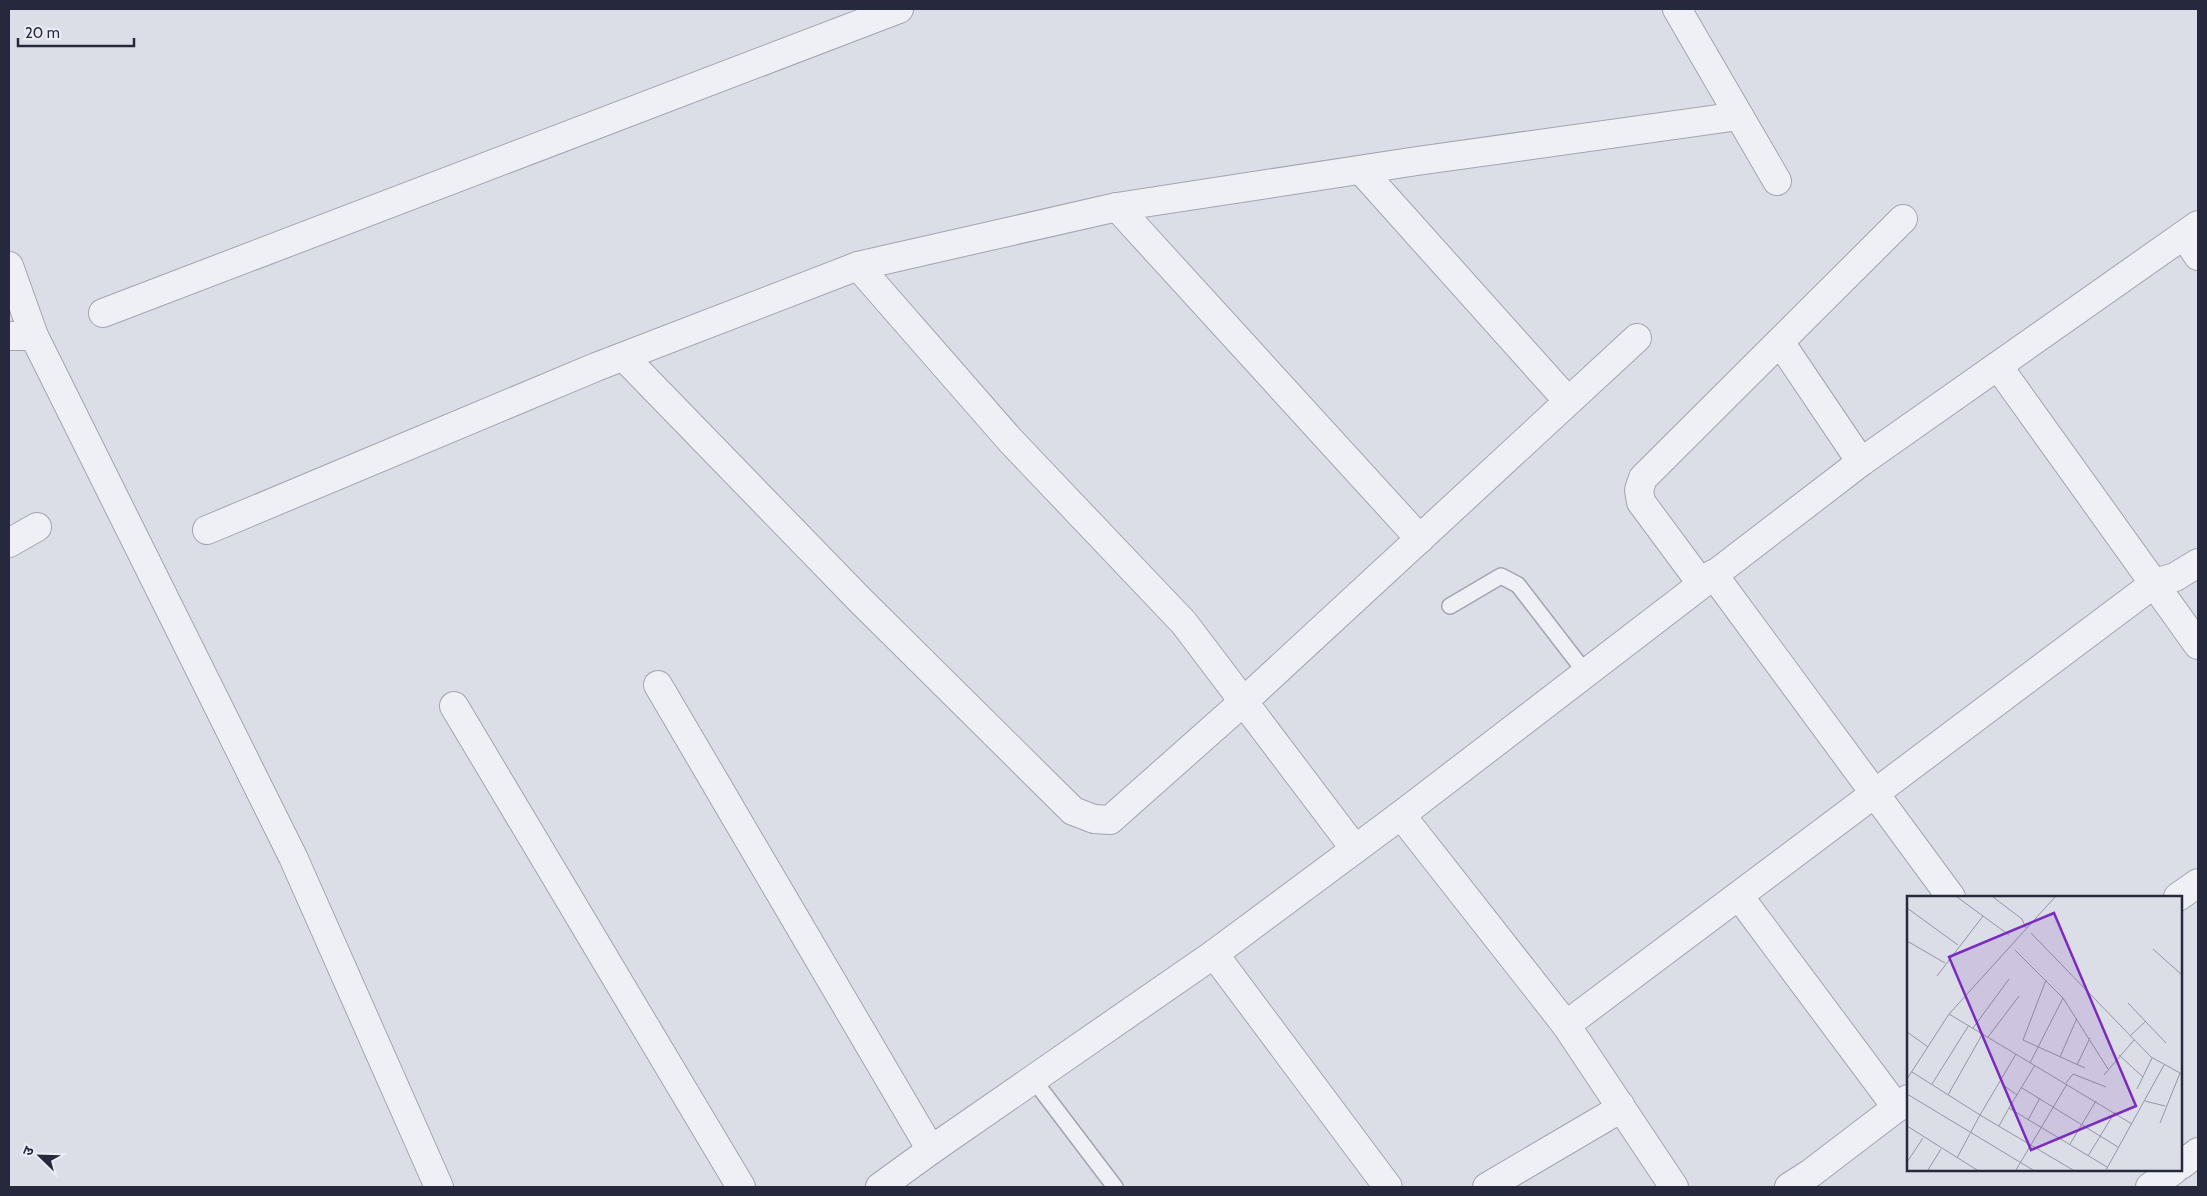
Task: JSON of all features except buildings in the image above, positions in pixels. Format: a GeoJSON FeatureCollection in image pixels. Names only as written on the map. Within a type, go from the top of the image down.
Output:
{"type":"FeatureCollection","features":[{"type":"Feature","properties":{"kind":"street"},"geometry":{"type":"LineString","coordinates":[[103,313],[899,9]]}},
{"type":"Feature","properties":{"kind":"street"},"geometry":{"type":"LineString","coordinates":[[1677,9],[1776,181]]}},
{"type":"Feature","properties":{"kind":"street"},"geometry":{"type":"LineString","coordinates":[[208,530],[624,357],[858,266],[1117,207],[1739,116]]}},
{"type":"Feature","properties":{"kind":"street"},"geometry":{"type":"LineString","coordinates":[[1362,170],[1568,401]]}},
{"type":"Feature","properties":{"kind":"street"},"geometry":{"type":"LineString","coordinates":[[1117,207],[1420,539]]}},
{"type":"Feature","properties":{"kind":"street"},"geometry":{"type":"LineString","coordinates":[[1903,219],[1643,478],[1639,490],[1640,502],[1707,578],[1875,793],[1950,896]]}},
{"type":"Feature","properties":{"kind":"street"},"geometry":{"type":"LineString","coordinates":[[880,1187],[1214,954],[1401,815],[1707,578],[1861,462],[1998,366],[2194,239]]}},
{"type":"Feature","properties":{"kind":"street"},"geometry":{"type":"LineString","coordinates":[[9,266],[21,336],[293,857],[439,1187]]}},
{"type":"Feature","properties":{"kind":"street"},"geometry":{"type":"LineString","coordinates":[[858,266],[1010,440],[1184,623],[1355,849]]}},
{"type":"Feature","properties":{"kind":"street"},"geometry":{"type":"LineString","coordinates":[[624,357],[860,600],[1073,811],[1094,819],[1110,820],[1243,702],[1637,338]]}},
{"type":"Feature","properties":{"kind":"street"},"geometry":{"type":"LineString","coordinates":[[1780,342],[1861,462]]}},
{"type":"Feature","properties":{"kind":"street"},"geometry":{"type":"LineString","coordinates":[[1998,366],[2198,645]]}},
{"type":"Feature","properties":{"kind":"street"},"geometry":{"type":"LineString","coordinates":[[9,543],[37,527]]}},
{"type":"Feature","properties":{"kind":"street"},"geometry":{"type":"LineString","coordinates":[[1566,1025],[2155,583],[2175,577],[2198,562]]}},
{"type":"Feature","properties":{"kind":"street"},"geometry":{"type":"LineString","coordinates":[[658,684],[931,1150]]}},
{"type":"Feature","properties":{"kind":"street"},"geometry":{"type":"LineString","coordinates":[[454,706],[741,1187]]}},
{"type":"Feature","properties":{"kind":"street"},"geometry":{"type":"LineString","coordinates":[[1401,815],[1566,1025],[1674,1187]]}},
{"type":"Feature","properties":{"kind":"street"},"geometry":{"type":"LineString","coordinates":[[2179,896],[2198,883]]}},
{"type":"Feature","properties":{"kind":"street"},"geometry":{"type":"LineString","coordinates":[[1739,896],[1903,1104],[1811,1173],[1789,1187]]}},
{"type":"Feature","properties":{"kind":"street"},"geometry":{"type":"LineString","coordinates":[[1214,954],[1388,1187]]}},
{"type":"Feature","properties":{"kind":"street"},"geometry":{"type":"LineString","coordinates":[[1487,1187],[1613,1113],[1620,1105]]}},
{"type":"Feature","properties":{"kind":"street"},"geometry":{"type":"LineString","coordinates":[[2182,1164],[2198,1152]]}},
{"type":"Feature","properties":{"kind":"lane"},"geometry":{"type":"LineString","coordinates":[[1450,606],[1501,576],[1518,584],[1586,672]]}},
{"type":"Feature","properties":{"kind":"lane"},"geometry":{"type":"LineString","coordinates":[[1033,1079],[1116,1187]]}}]}
